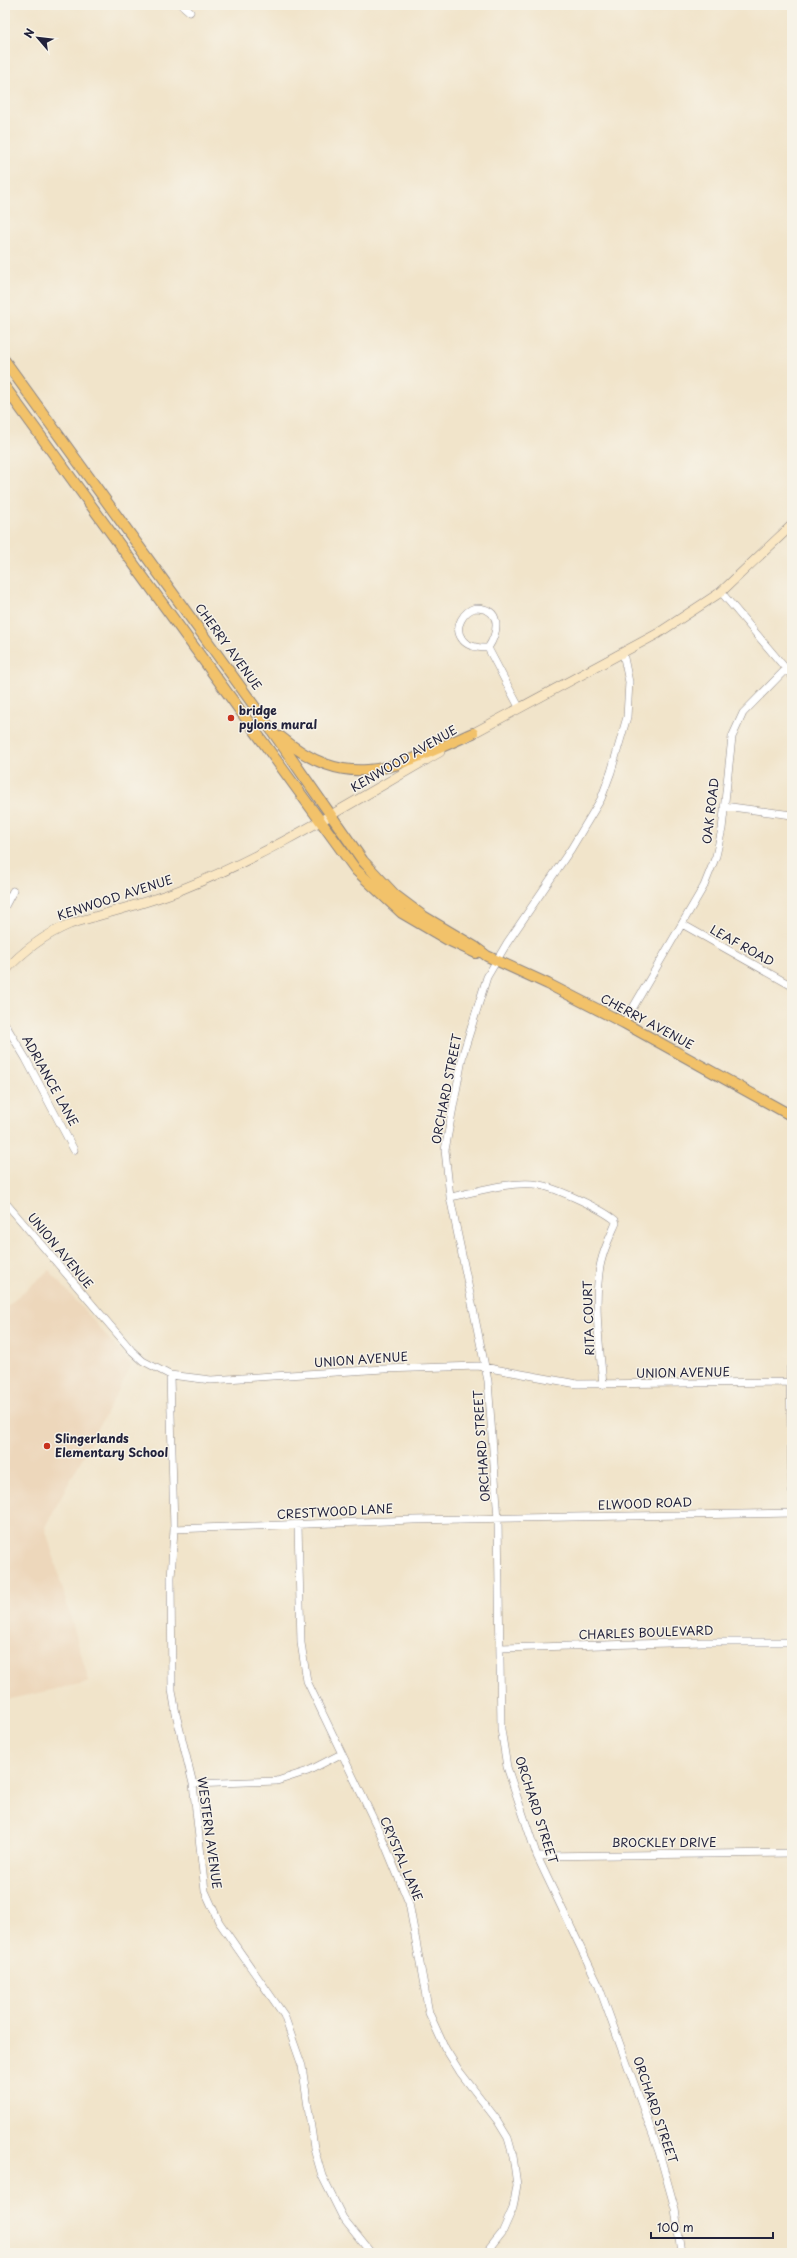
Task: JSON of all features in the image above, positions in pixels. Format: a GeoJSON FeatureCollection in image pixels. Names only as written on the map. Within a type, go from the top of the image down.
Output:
{"type":"FeatureCollection","features":[{"type":"Feature","properties":{"kind":"main road","name":"CHERRY AVENUE"},"geometry":{"type":"LineString","coordinates":[[5,361],[236,680],[363,861],[395,895],[423,916],[492,959]]}},
{"type":"Feature","properties":{"kind":"main road","name":"CHERRY AVENUE"},"geometry":{"type":"LineString","coordinates":[[5,387],[356,870],[402,912],[448,940],[472,952],[492,959],[548,984],[624,1023],[792,1116]]}},
{"type":"Feature","properties":{"kind":"main road","name":"KENWOOD AVENUE"},"geometry":{"type":"LineString","coordinates":[[5,971],[25,951],[54,931],[70,924],[180,890],[291,838],[472,733],[657,634],[721,592],[792,525]]}},
{"type":"Feature","properties":{"kind":"main road"},"geometry":{"type":"LineString","coordinates":[[268,725],[298,752],[316,762],[338,769],[361,771],[383,769],[405,763],[472,733]]}},
{"type":"Feature","properties":{"kind":"street"},"geometry":{"type":"LineString","coordinates":[[182,5],[190,12]]}},
{"type":"Feature","properties":{"kind":"street"},"geometry":{"type":"LineString","coordinates":[[721,592],[792,676]]}},
{"type":"Feature","properties":{"kind":"street"},"geometry":{"type":"LineString","coordinates":[[481,608],[487,610],[494,618],[497,628],[488,648],[473,646],[461,638],[459,630],[461,620],[467,612],[472,609],[481,608]]}},
{"type":"Feature","properties":{"kind":"street"},"geometry":{"type":"LineString","coordinates":[[488,648],[519,707]]}},
{"type":"Feature","properties":{"kind":"street","name":"ORCHARD STREET"},"geometry":{"type":"LineString","coordinates":[[623,653],[629,682],[627,717],[611,772],[601,799],[572,850],[492,959],[462,1054],[449,1120],[445,1150],[450,1197],[485,1367],[495,1469],[498,1519],[498,1599],[502,1648],[501,1729],[507,1767],[537,1856],[601,1991],[658,2152],[675,2209],[681,2253]]}},
{"type":"Feature","properties":{"kind":"street","name":"OAK ROAD"},"geometry":{"type":"LineString","coordinates":[[624,1023],[704,886],[716,856],[722,829],[732,737],[743,713],[786,669]]}},
{"type":"Feature","properties":{"kind":"street"},"geometry":{"type":"LineString","coordinates":[[724,806],[792,815]]}},
{"type":"Feature","properties":{"kind":"street"},"geometry":{"type":"LineString","coordinates":[[5,906],[13,891]]}},
{"type":"Feature","properties":{"kind":"street","name":"LEAF ROAD"},"geometry":{"type":"LineString","coordinates":[[682,924],[792,986]]}},
{"type":"Feature","properties":{"kind":"street","name":"ADRIANCE LANE"},"geometry":{"type":"LineString","coordinates":[[5,1024],[26,1059],[74,1150]]}},
{"type":"Feature","properties":{"kind":"street","name":"RITA COURT"},"geometry":{"type":"LineString","coordinates":[[450,1197],[519,1184],[534,1184],[566,1194],[612,1217],[616,1223],[602,1257],[597,1295],[603,1385]]}},
{"type":"Feature","properties":{"kind":"street","name":"UNION AVENUE"},"geometry":{"type":"LineString","coordinates":[[5,1202],[132,1351],[143,1361],[170,1375],[211,1380],[384,1369],[478,1366],[542,1376],[565,1383],[603,1385],[791,1382]]}},
{"type":"Feature","properties":{"kind":"street"},"geometry":{"type":"LineString","coordinates":[[790,1369],[792,1491]]}},
{"type":"Feature","properties":{"kind":"street","name":"WESTERN AVENUE"},"geometry":{"type":"LineString","coordinates":[[170,1375],[174,1529],[171,1578],[172,1690],[176,1714],[193,1784],[202,1876],[208,1900],[219,1922],[284,2015],[302,2066],[314,2148],[322,2176],[343,2218],[371,2253]]}},
{"type":"Feature","properties":{"kind":"street","name":"ELWOOD ROAD"},"geometry":{"type":"LineString","coordinates":[[498,1519],[792,1513]]}},
{"type":"Feature","properties":{"kind":"street","name":"CRESTWOOD LANE"},"geometry":{"type":"LineString","coordinates":[[174,1529],[498,1519]]}},
{"type":"Feature","properties":{"kind":"street","name":"CRYSTAL LANE"},"geometry":{"type":"LineString","coordinates":[[298,1525],[304,1663],[312,1694],[381,1835],[409,1903],[430,2014],[460,2072],[497,2120],[511,2148],[516,2169],[516,2197],[502,2233],[486,2253]]}},
{"type":"Feature","properties":{"kind":"street","name":"CHARLES BOULEVARD"},"geometry":{"type":"LineString","coordinates":[[502,1648],[702,1642],[792,1642]]}},
{"type":"Feature","properties":{"kind":"street"},"geometry":{"type":"LineString","coordinates":[[193,1784],[277,1781],[292,1778],[341,1754]]}},
{"type":"Feature","properties":{"kind":"street","name":"BROCKLEY DRIVE"},"geometry":{"type":"LineString","coordinates":[[537,1856],[792,1853]]}},
{"type":"Feature","properties":{"kind":"shaded area","name":"Slingerlands Elementary School"},"geometry":{"type":"Polygon","coordinates":[[[49,1270],[132,1365],[45,1527],[89,1682],[5,1700],[5,1308],[49,1270]]]}},
{"type":"Feature","properties":{"kind":"place","name":"bridge pylons mural"},"geometry":{"type":"Point","coordinates":[231,718]}},
{"type":"Feature","properties":{"kind":"place","name":"Slingerlands Elementary School"},"geometry":{"type":"Point","coordinates":[47,1446]}}]}
